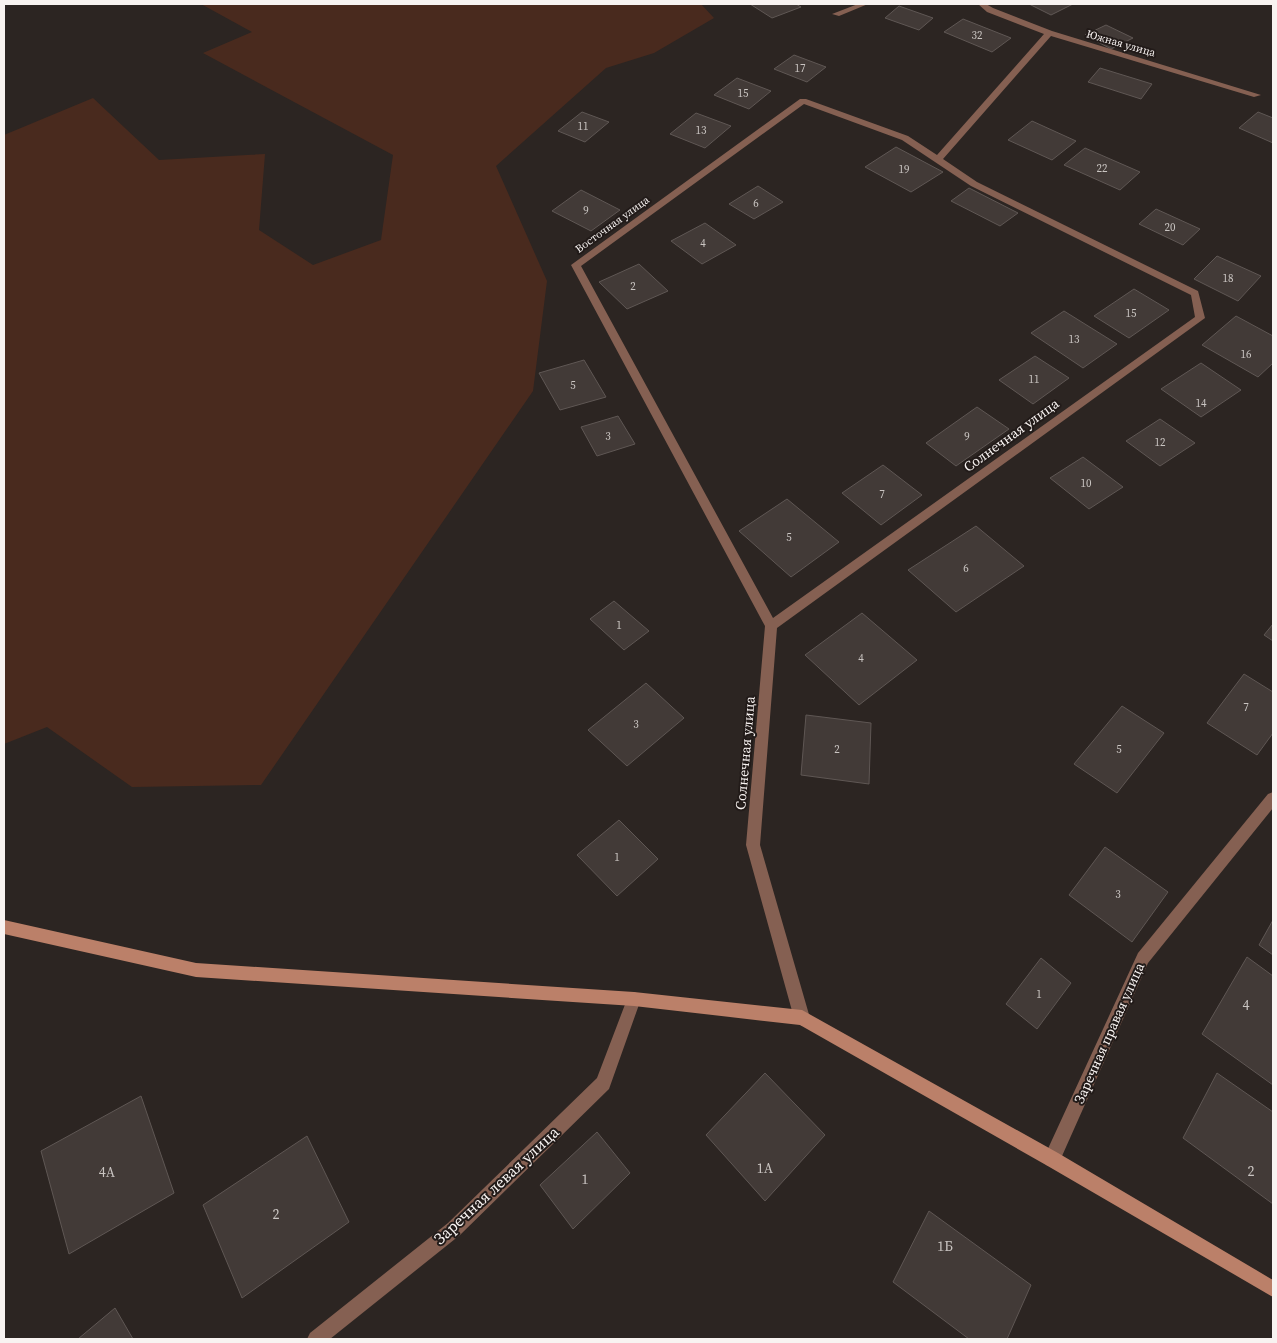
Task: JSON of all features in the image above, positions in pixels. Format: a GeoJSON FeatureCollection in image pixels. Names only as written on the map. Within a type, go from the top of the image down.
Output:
{"type":"FeatureCollection","features":[{"type":"Feature","properties":{"kind":"main road"},"geometry":{"type":"LineString","coordinates":[[4,927],[196,970],[634,999],[802,1018],[1052,1159],[1273,1289]]}},
{"type":"Feature","properties":{"kind":"street"},"geometry":{"type":"LineString","coordinates":[[836,14],[864,4]]}},
{"type":"Feature","properties":{"kind":"street","name":"Южная улица"},"geometry":{"type":"LineString","coordinates":[[982,4],[990,10],[1049,33],[1257,95]]}},
{"type":"Feature","properties":{"kind":"street"},"geometry":{"type":"LineString","coordinates":[[938,159],[1049,33]]}},
{"type":"Feature","properties":{"kind":"street","name":"Восточная улица"},"geometry":{"type":"LineString","coordinates":[[771,626],[576,265],[803,101],[905,138],[938,159]]}},
{"type":"Feature","properties":{"kind":"street","name":"Солнечная улица"},"geometry":{"type":"LineString","coordinates":[[802,1018],[753,845],[771,626],[1200,318],[1195,293],[974,184],[938,159]]}},
{"type":"Feature","properties":{"kind":"street","name":"Заречная правая улица"},"geometry":{"type":"LineString","coordinates":[[1052,1159],[1143,958],[1273,798]]}},
{"type":"Feature","properties":{"kind":"street","name":"Заречная левая улица"},"geometry":{"type":"LineString","coordinates":[[316,1339],[454,1229],[603,1083],[634,999]]}},
{"type":"Feature","properties":{"kind":"shaded area"},"geometry":{"type":"Polygon","coordinates":[[[201,4],[701,4],[714,18],[654,53],[606,68],[496,166],[547,281],[533,391],[261,785],[132,787],[47,727],[4,744],[4,135],[93,98],[159,160],[265,154],[259,230],[313,265],[381,240],[393,155],[203,53],[252,32],[201,4]]]}},
{"type":"Feature","properties":{"kind":"building"},"geometry":{"type":"Polygon","coordinates":[[[750,4],[796,4],[801,7],[772,18],[750,4]]]}},
{"type":"Feature","properties":{"kind":"building"},"geometry":{"type":"Polygon","coordinates":[[[1029,4],[1073,4],[1051,15],[1029,4]]]}},
{"type":"Feature","properties":{"kind":"building"},"geometry":{"type":"Polygon","coordinates":[[[899,6],[933,18],[919,30],[885,18],[899,6]]]}},
{"type":"Feature","properties":{"kind":"building"},"geometry":{"type":"Polygon","coordinates":[[[963,19],[1011,38],[992,52],[944,32],[963,19]]]}},
{"type":"Feature","properties":{"kind":"building"},"geometry":{"type":"Polygon","coordinates":[[[1106,25],[1133,38],[1111,49],[1085,35],[1106,25]]]}},
{"type":"Feature","properties":{"kind":"building"},"geometry":{"type":"Polygon","coordinates":[[[794,55],[826,67],[807,82],[774,69],[794,55]]]}},
{"type":"Feature","properties":{"kind":"building"},"geometry":{"type":"Polygon","coordinates":[[[1100,68],[1152,84],[1141,99],[1088,82],[1100,68]]]}},
{"type":"Feature","properties":{"kind":"building"},"geometry":{"type":"Polygon","coordinates":[[[737,78],[771,91],[749,109],[714,95],[737,78]]]}},
{"type":"Feature","properties":{"kind":"building"},"geometry":{"type":"Polygon","coordinates":[[[582,112],[609,122],[585,142],[558,131],[582,112]]]}},
{"type":"Feature","properties":{"kind":"building"},"geometry":{"type":"Polygon","coordinates":[[[1258,112],[1273,118],[1273,143],[1239,128],[1258,112]]]}},
{"type":"Feature","properties":{"kind":"building"},"geometry":{"type":"Polygon","coordinates":[[[696,113],[731,126],[705,148],[670,134],[696,113]]]}},
{"type":"Feature","properties":{"kind":"building"},"geometry":{"type":"Polygon","coordinates":[[[1032,121],[1076,141],[1052,160],[1008,140],[1032,121]]]}},
{"type":"Feature","properties":{"kind":"building"},"geometry":{"type":"Polygon","coordinates":[[[896,147],[943,172],[911,192],[865,167],[896,147]]]}},
{"type":"Feature","properties":{"kind":"building"},"geometry":{"type":"Polygon","coordinates":[[[1085,148],[1140,172],[1120,190],[1064,165],[1085,148]]]}},
{"type":"Feature","properties":{"kind":"building"},"geometry":{"type":"Polygon","coordinates":[[[758,186],[783,202],[754,219],[729,204],[758,186]]]}},
{"type":"Feature","properties":{"kind":"building"},"geometry":{"type":"Polygon","coordinates":[[[969,188],[1018,213],[1000,226],[951,201],[969,188]]]}},
{"type":"Feature","properties":{"kind":"building"},"geometry":{"type":"Polygon","coordinates":[[[581,190],[620,210],[591,231],[552,211],[581,190]]]}},
{"type":"Feature","properties":{"kind":"building"},"geometry":{"type":"Polygon","coordinates":[[[1156,209],[1200,229],[1183,245],[1139,224],[1156,209]]]}},
{"type":"Feature","properties":{"kind":"building"},"geometry":{"type":"Polygon","coordinates":[[[705,223],[736,245],[702,264],[671,241],[705,223]]]}},
{"type":"Feature","properties":{"kind":"building"},"geometry":{"type":"Polygon","coordinates":[[[1217,256],[1261,276],[1238,301],[1194,279],[1217,256]]]}},
{"type":"Feature","properties":{"kind":"building"},"geometry":{"type":"Polygon","coordinates":[[[639,264],[668,291],[627,309],[599,282],[639,264]]]}},
{"type":"Feature","properties":{"kind":"building"},"geometry":{"type":"Polygon","coordinates":[[[1134,289],[1169,310],[1129,338],[1094,316],[1134,289]]]}},
{"type":"Feature","properties":{"kind":"building"},"geometry":{"type":"Polygon","coordinates":[[[1064,311],[1117,344],[1083,368],[1031,333],[1064,311]]]}},
{"type":"Feature","properties":{"kind":"building"},"geometry":{"type":"Polygon","coordinates":[[[1236,316],[1273,336],[1273,363],[1258,377],[1202,345],[1236,316]]]}},
{"type":"Feature","properties":{"kind":"building"},"geometry":{"type":"Polygon","coordinates":[[[1035,356],[1069,378],[1033,404],[999,380],[1035,356]]]}},
{"type":"Feature","properties":{"kind":"building"},"geometry":{"type":"Polygon","coordinates":[[[584,360],[606,397],[560,410],[539,373],[584,360]]]}},
{"type":"Feature","properties":{"kind":"building"},"geometry":{"type":"Polygon","coordinates":[[[1201,363],[1241,390],[1201,417],[1161,389],[1201,363]]]}},
{"type":"Feature","properties":{"kind":"building"},"geometry":{"type":"Polygon","coordinates":[[[977,407],[1009,429],[956,466],[926,443],[977,407]]]}},
{"type":"Feature","properties":{"kind":"building"},"geometry":{"type":"Polygon","coordinates":[[[618,416],[635,444],[597,456],[581,427],[618,416]]]}},
{"type":"Feature","properties":{"kind":"building"},"geometry":{"type":"Polygon","coordinates":[[[1160,419],[1195,443],[1160,466],[1126,441],[1160,419]]]}},
{"type":"Feature","properties":{"kind":"building"},"geometry":{"type":"Polygon","coordinates":[[[1083,457],[1123,487],[1089,509],[1050,478],[1083,457]]]}},
{"type":"Feature","properties":{"kind":"building"},"geometry":{"type":"Polygon","coordinates":[[[883,465],[922,495],[881,525],[842,493],[883,465]]]}},
{"type":"Feature","properties":{"kind":"building"},"geometry":{"type":"Polygon","coordinates":[[[787,499],[839,542],[791,577],[739,531],[787,499]]]}},
{"type":"Feature","properties":{"kind":"building"},"geometry":{"type":"Polygon","coordinates":[[[976,526],[1024,566],[956,612],[908,570],[976,526]]]}},
{"type":"Feature","properties":{"kind":"building"},"geometry":{"type":"Polygon","coordinates":[[[614,601],[649,631],[624,650],[590,619],[614,601]]]}},
{"type":"Feature","properties":{"kind":"building"},"geometry":{"type":"Polygon","coordinates":[[[862,613],[917,660],[859,705],[805,655],[862,613]]]}},
{"type":"Feature","properties":{"kind":"building"},"geometry":{"type":"Polygon","coordinates":[[[1273,624],[1273,641],[1264,635],[1273,624]]]}},
{"type":"Feature","properties":{"kind":"building"},"geometry":{"type":"Polygon","coordinates":[[[1244,674],[1273,692],[1273,733],[1257,755],[1207,723],[1244,674]]]}},
{"type":"Feature","properties":{"kind":"building"},"geometry":{"type":"Polygon","coordinates":[[[646,683],[684,718],[627,766],[588,730],[646,683]]]}},
{"type":"Feature","properties":{"kind":"building"},"geometry":{"type":"Polygon","coordinates":[[[1122,706],[1164,733],[1117,793],[1074,764],[1122,706]]]}},
{"type":"Feature","properties":{"kind":"building"},"geometry":{"type":"Polygon","coordinates":[[[806,715],[871,723],[869,784],[801,775],[806,715]]]}},
{"type":"Feature","properties":{"kind":"building"},"geometry":{"type":"Polygon","coordinates":[[[619,820],[658,859],[617,896],[577,855],[619,820]]]}},
{"type":"Feature","properties":{"kind":"building"},"geometry":{"type":"Polygon","coordinates":[[[1105,847],[1168,892],[1132,942],[1069,895],[1105,847]]]}},
{"type":"Feature","properties":{"kind":"building"},"geometry":{"type":"Polygon","coordinates":[[[1273,920],[1273,955],[1259,945],[1273,920]]]}},
{"type":"Feature","properties":{"kind":"building"},"geometry":{"type":"Polygon","coordinates":[[[1247,957],[1273,976],[1273,1085],[1202,1034],[1247,957]]]}},
{"type":"Feature","properties":{"kind":"building"},"geometry":{"type":"Polygon","coordinates":[[[1041,958],[1071,983],[1037,1029],[1006,1004],[1041,958]]]}},
{"type":"Feature","properties":{"kind":"building"},"geometry":{"type":"Polygon","coordinates":[[[765,1073],[825,1135],[765,1201],[706,1135],[765,1073]]]}},
{"type":"Feature","properties":{"kind":"building"},"geometry":{"type":"Polygon","coordinates":[[[1217,1073],[1273,1112],[1273,1204],[1183,1138],[1217,1073]]]}},
{"type":"Feature","properties":{"kind":"building"},"geometry":{"type":"Polygon","coordinates":[[[141,1096],[174,1193],[69,1254],[41,1151],[141,1096]]]}},
{"type":"Feature","properties":{"kind":"building"},"geometry":{"type":"Polygon","coordinates":[[[597,1132],[630,1173],[573,1229],[540,1185],[597,1132]]]}},
{"type":"Feature","properties":{"kind":"building"},"geometry":{"type":"Polygon","coordinates":[[[307,1136],[349,1222],[242,1298],[203,1205],[307,1136]]]}},
{"type":"Feature","properties":{"kind":"building"},"geometry":{"type":"Polygon","coordinates":[[[929,1211],[1031,1285],[1007,1339],[969,1339],[893,1282],[929,1211]]]}},
{"type":"Feature","properties":{"kind":"building"},"geometry":{"type":"Polygon","coordinates":[[[115,1308],[133,1339],[78,1339],[115,1308]]]}}]}
